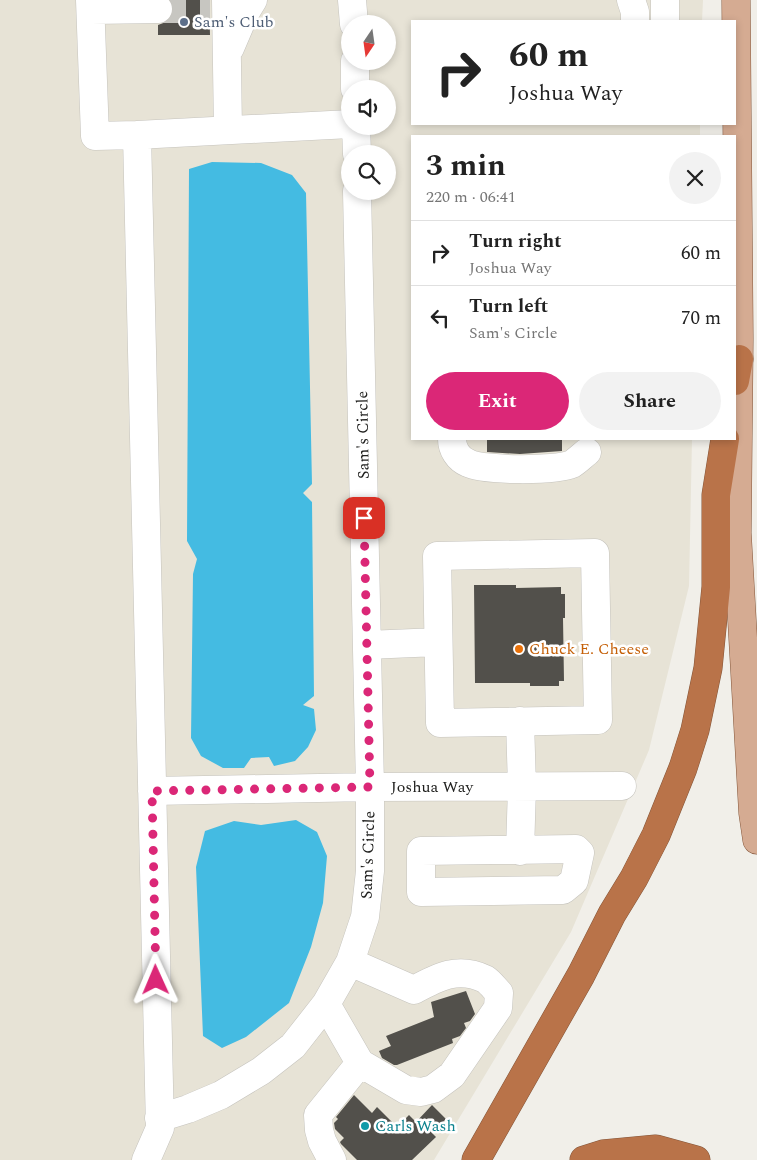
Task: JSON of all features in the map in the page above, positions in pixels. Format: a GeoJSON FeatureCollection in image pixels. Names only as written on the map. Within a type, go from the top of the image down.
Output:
{"type":"FeatureCollection","features":[{"type":"Feature","properties":{"kind":"highway"},"geometry":{"type":"LineString","coordinates":[[476,1160],[581,975],[612,914],[634,878],[656,834],[683,768],[695,730],[708,668],[716,587],[716,495],[725,440]]}},
{"type":"Feature","properties":{"kind":"highway"},"geometry":{"type":"LineString","coordinates":[[584,1160],[603,1154],[656,1149],[696,1160]]}},
{"type":"Feature","properties":{"kind":"main road"},"geometry":{"type":"LineString","coordinates":[[736,0],[737,533],[751,774],[757,840]]}},
{"type":"Feature","properties":{"kind":"street"},"geometry":{"type":"LineString","coordinates":[[227,56],[245,13],[253,0]]}},
{"type":"Feature","properties":{"kind":"street"},"geometry":{"type":"LineString","coordinates":[[352,0],[353,15]]}},
{"type":"Feature","properties":{"kind":"street"},"geometry":{"type":"LineString","coordinates":[[631,0],[635,12],[635,20]]}},
{"type":"Feature","properties":{"kind":"street"},"geometry":{"type":"LineString","coordinates":[[665,0],[665,20]]}},
{"type":"Feature","properties":{"kind":"street"},"geometry":{"type":"LineString","coordinates":[[158,10],[90,5],[95,136],[341,124]]}},
{"type":"Feature","properties":{"kind":"street"},"geometry":{"type":"LineString","coordinates":[[220,6],[227,56],[228,130]]}},
{"type":"Feature","properties":{"kind":"street"},"geometry":{"type":"LineString","coordinates":[[137,135],[160,1128],[146,1160]]}},
{"type":"Feature","properties":{"kind":"street","name":"Sam's Circle"},"geometry":{"type":"LineString","coordinates":[[159,1118],[221,1096],[261,1072],[294,1046],[326,1004],[350,962],[364,917],[370,871],[370,787],[358,200]]}},
{"type":"Feature","properties":{"kind":"street"},"geometry":{"type":"LineString","coordinates":[[452,440],[457,455],[468,463],[482,467],[553,468],[573,464],[587,452]]}},
{"type":"Feature","properties":{"kind":"street"},"geometry":{"type":"LineString","coordinates":[[595,553],[598,720],[520,721],[440,723],[437,556],[595,553]]}},
{"type":"Feature","properties":{"kind":"street"},"geometry":{"type":"LineString","coordinates":[[367,645],[438,642]]}},
{"type":"Feature","properties":{"kind":"street"},"geometry":{"type":"LineString","coordinates":[[520,721],[522,787],[520,851]]}},
{"type":"Feature","properties":{"kind":"street","name":"Joshua Way"},"geometry":{"type":"LineString","coordinates":[[152,791],[370,787],[622,786]]}},
{"type":"Feature","properties":{"kind":"street"},"geometry":{"type":"LineString","coordinates":[[576,849],[580,854],[574,881],[563,890],[421,892],[421,851],[520,851],[576,849]]}},
{"type":"Feature","properties":{"kind":"street"},"geometry":{"type":"LineString","coordinates":[[326,1004],[360,1063],[406,1090],[422,1092],[433,1089],[452,1075],[498,1008],[499,993],[486,980],[460,973],[440,976],[414,990],[350,962]]}},
{"type":"Feature","properties":{"kind":"street"},"geometry":{"type":"LineString","coordinates":[[332,1160],[318,1130],[318,1115],[360,1063]]}},
{"type":"Feature","properties":{"kind":"shaded area"},"geometry":{"type":"Polygon","coordinates":[[[0,0],[703,0],[702,20],[411,20],[411,125],[700,125],[700,135],[411,135],[411,440],[692,440],[689,586],[649,750],[571,932],[434,1160],[0,1160],[0,0]]]}},
{"type":"Feature","properties":{"kind":"water"},"geometry":{"type":"Polygon","coordinates":[[[212,162],[261,163],[292,175],[306,193],[312,484],[303,493],[312,502],[314,696],[303,705],[314,709],[316,730],[308,747],[295,761],[274,766],[269,757],[251,758],[244,768],[223,768],[201,756],[191,738],[193,574],[197,559],[187,541],[189,169],[212,162]]]}},
{"type":"Feature","properties":{"kind":"water"},"geometry":{"type":"Polygon","coordinates":[[[296,820],[317,832],[327,856],[323,903],[311,947],[289,1003],[246,1037],[222,1048],[203,1036],[196,867],[205,831],[234,821],[261,825],[296,820]]]}},
{"type":"Feature","properties":{"kind":"building","name":"Sam's Club"},"geometry":{"type":"Polygon","coordinates":[[[170,0],[209,0],[210,35],[158,35],[158,25],[166,22],[172,16],[174,8],[170,0]]]}},
{"type":"Feature","properties":{"kind":"building"},"geometry":{"type":"Polygon","coordinates":[[[487,440],[562,440],[562,451],[520,454],[487,452],[487,440]]]}},
{"type":"Feature","properties":{"kind":"building","name":"Chuck E. Cheese"},"geometry":{"type":"Polygon","coordinates":[[[474,585],[516,585],[516,588],[561,587],[561,594],[565,594],[565,618],[563,618],[564,681],[559,681],[559,686],[530,686],[530,683],[475,683],[474,585]]]}},
{"type":"Feature","properties":{"kind":"building"},"geometry":{"type":"Polygon","coordinates":[[[466,991],[475,1014],[470,1021],[464,1023],[466,1028],[460,1036],[452,1039],[453,1043],[397,1065],[382,1058],[379,1051],[391,1046],[386,1036],[434,1017],[431,1002],[466,991]]]}},
{"type":"Feature","properties":{"kind":"building","name":"Carls Wash"},"geometry":{"type":"Polygon","coordinates":[[[354,1095],[372,1113],[377,1107],[397,1127],[409,1115],[416,1122],[432,1105],[446,1119],[432,1133],[436,1137],[412,1160],[357,1160],[341,1144],[340,1142],[344,1138],[335,1129],[334,1123],[338,1119],[336,1117],[354,1095]]]}},
{"type":"Feature","properties":{"kind":"tunnel"},"geometry":{"type":"LineString","coordinates":[[158,9],[210,9]]}},
{"type":"Feature","properties":{"kind":"place","name":"Sam's Club"},"geometry":{"type":"Point","coordinates":[184,22]}},
{"type":"Feature","properties":{"kind":"place","name":"Chuck E. Cheese"},"geometry":{"type":"Point","coordinates":[519,649]}},
{"type":"Feature","properties":{"kind":"place","name":"Carls Wash"},"geometry":{"type":"Point","coordinates":[365,1126]}},
{"type":"Feature","properties":{"kind":"route"},"geometry":{"type":"LineString","coordinates":[[156,980],[152,791],[370,787],[364,518]]}}]}
